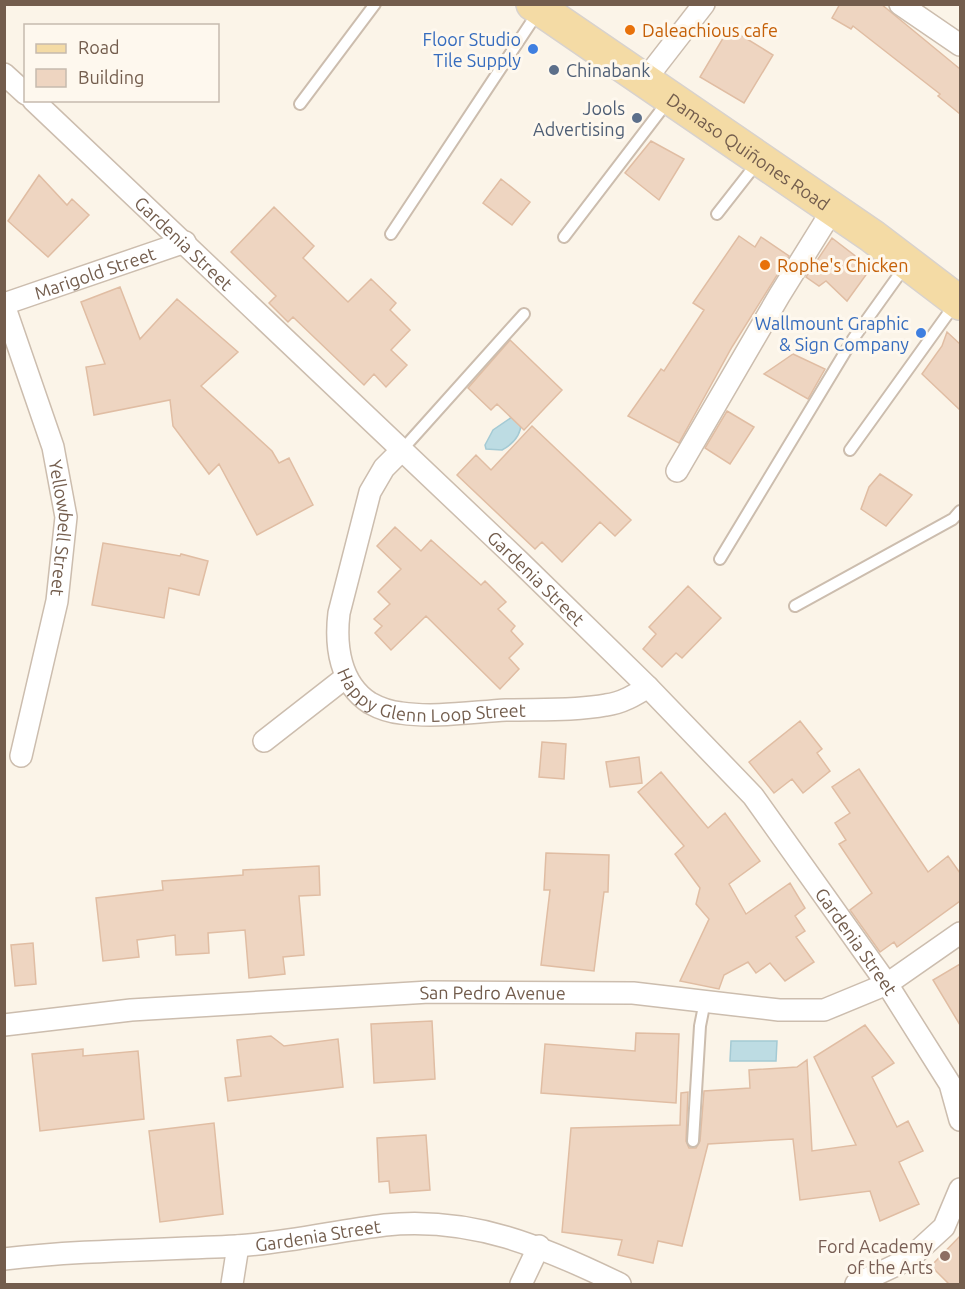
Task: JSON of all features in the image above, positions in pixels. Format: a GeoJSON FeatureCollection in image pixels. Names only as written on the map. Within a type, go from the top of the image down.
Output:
{"type":"FeatureCollection","features":[{"type":"Feature","properties":{"kind":"main road","name":"Damaso Quiñones Road"},"geometry":{"type":"LineString","coordinates":[[536,7],[833,209],[959,302]]}},
{"type":"Feature","properties":{"kind":"street"},"geometry":{"type":"LineString","coordinates":[[658,89],[704,4]]}},
{"type":"Feature","properties":{"kind":"street"},"geometry":{"type":"LineString","coordinates":[[900,4],[960,45]]}},
{"type":"Feature","properties":{"kind":"street"},"geometry":{"type":"LineString","coordinates":[[4,74],[24,92]]}},
{"type":"Feature","properties":{"kind":"street","name":"Gardenia Street"},"geometry":{"type":"LineString","coordinates":[[35,102],[185,242],[648,687],[753,796],[887,984],[950,1084],[960,1120]]}},
{"type":"Feature","properties":{"kind":"street"},"geometry":{"type":"LineString","coordinates":[[677,471],[779,296],[833,209]]}},
{"type":"Feature","properties":{"kind":"street","name":"Marigold Street"},"geometry":{"type":"LineString","coordinates":[[4,305],[185,242]]}},
{"type":"Feature","properties":{"kind":"street","name":"Yellowbell Street"},"geometry":{"type":"LineString","coordinates":[[4,305],[52,447],[66,517],[57,601],[21,756]]}},
{"type":"Feature","properties":{"kind":"street","name":"Happy Glenn Loop Street"},"geometry":{"type":"LineString","coordinates":[[401,451],[384,468],[370,492],[339,613],[338,644],[346,677],[370,702],[402,713],[606,706],[648,687]]}},
{"type":"Feature","properties":{"kind":"street"},"geometry":{"type":"LineString","coordinates":[[264,741],[346,677]]}},
{"type":"Feature","properties":{"kind":"street","name":"San Pedro Avenue"},"geometry":{"type":"LineString","coordinates":[[4,1025],[131,1010],[429,992],[633,993],[779,1010],[824,1010],[887,984],[960,933]]}},
{"type":"Feature","properties":{"kind":"street"},"geometry":{"type":"LineString","coordinates":[[856,1284],[909,1259],[944,1227],[960,1189]]}},
{"type":"Feature","properties":{"kind":"street","name":"Gardenia Street"},"geometry":{"type":"LineString","coordinates":[[4,1259],[52,1253],[238,1245],[388,1225],[441,1224],[503,1234],[539,1246],[620,1284]]}},
{"type":"Feature","properties":{"kind":"street"},"geometry":{"type":"LineString","coordinates":[[232,1284],[238,1245]]}},
{"type":"Feature","properties":{"kind":"street"},"geometry":{"type":"LineString","coordinates":[[521,1284],[539,1246]]}},
{"type":"Feature","properties":{"kind":"lane"},"geometry":{"type":"LineString","coordinates":[[300,104],[375,4]]}},
{"type":"Feature","properties":{"kind":"lane"},"geometry":{"type":"LineString","coordinates":[[391,234],[536,7]]}},
{"type":"Feature","properties":{"kind":"lane"},"geometry":{"type":"LineString","coordinates":[[564,237],[658,89]]}},
{"type":"Feature","properties":{"kind":"lane"},"geometry":{"type":"LineString","coordinates":[[717,214],[760,159]]}},
{"type":"Feature","properties":{"kind":"lane"},"geometry":{"type":"LineString","coordinates":[[720,559],[854,339],[908,263]]}},
{"type":"Feature","properties":{"kind":"lane"},"geometry":{"type":"LineString","coordinates":[[850,450],[959,302]]}},
{"type":"Feature","properties":{"kind":"lane"},"geometry":{"type":"LineString","coordinates":[[401,451],[524,314]]}},
{"type":"Feature","properties":{"kind":"lane"},"geometry":{"type":"LineString","coordinates":[[795,606],[953,519],[960,511]]}},
{"type":"Feature","properties":{"kind":"lane"},"geometry":{"type":"LineString","coordinates":[[693,1141],[700,1026],[705,1001]]}},
{"type":"Feature","properties":{"kind":"water"},"geometry":{"type":"Polygon","coordinates":[[[512,417],[521,423],[516,439],[502,450],[486,449],[485,445],[493,430],[512,417]]]}},
{"type":"Feature","properties":{"kind":"water"},"geometry":{"type":"Polygon","coordinates":[[[731,1041],[777,1041],[776,1061],[730,1061],[731,1041]]]}},
{"type":"Feature","properties":{"kind":"building"},"geometry":{"type":"Polygon","coordinates":[[[840,4],[881,4],[960,69],[960,114],[938,96],[940,94],[853,26],[851,29],[832,18],[840,4]]]}},
{"type":"Feature","properties":{"kind":"building"},"geometry":{"type":"Polygon","coordinates":[[[729,28],[773,55],[744,103],[700,77],[729,28]]]}},
{"type":"Feature","properties":{"kind":"building"},"geometry":{"type":"Polygon","coordinates":[[[651,141],[684,159],[659,200],[625,173],[651,141]]]}},
{"type":"Feature","properties":{"kind":"building"},"geometry":{"type":"Polygon","coordinates":[[[39,175],[67,205],[72,199],[89,215],[48,257],[8,221],[39,175]]]}},
{"type":"Feature","properties":{"kind":"building"},"geometry":{"type":"Polygon","coordinates":[[[501,179],[530,202],[512,225],[483,203],[501,179]]]}},
{"type":"Feature","properties":{"kind":"building"},"geometry":{"type":"Polygon","coordinates":[[[274,207],[314,246],[303,258],[348,302],[371,279],[396,303],[390,310],[410,330],[391,350],[407,365],[386,387],[374,374],[364,385],[293,317],[288,322],[269,303],[276,296],[231,252],[274,207]]]}},
{"type":"Feature","properties":{"kind":"building"},"geometry":{"type":"Polygon","coordinates":[[[739,236],[755,247],[761,237],[789,256],[732,347],[679,443],[628,416],[661,369],[664,371],[704,310],[693,303],[739,236]]]}},
{"type":"Feature","properties":{"kind":"building"},"geometry":{"type":"Polygon","coordinates":[[[832,238],[871,268],[847,301],[826,281],[819,286],[806,277],[832,238]]]}},
{"type":"Feature","properties":{"kind":"building"},"geometry":{"type":"Polygon","coordinates":[[[120,287],[140,339],[177,299],[238,352],[201,386],[272,451],[279,463],[289,458],[313,505],[257,535],[219,464],[209,474],[173,426],[170,400],[94,415],[86,367],[105,364],[81,302],[120,287]]]}},
{"type":"Feature","properties":{"kind":"building"},"geometry":{"type":"Polygon","coordinates":[[[947,332],[960,344],[960,410],[922,374],[942,346],[947,332]]]}},
{"type":"Feature","properties":{"kind":"building"},"geometry":{"type":"Polygon","coordinates":[[[510,340],[562,390],[524,430],[497,404],[491,410],[468,388],[510,340]]]}},
{"type":"Feature","properties":{"kind":"building"},"geometry":{"type":"Polygon","coordinates":[[[793,354],[825,369],[808,399],[764,374],[793,354]]]}},
{"type":"Feature","properties":{"kind":"building"},"geometry":{"type":"Polygon","coordinates":[[[727,411],[754,427],[730,464],[705,448],[727,411]]]}},
{"type":"Feature","properties":{"kind":"building"},"geometry":{"type":"Polygon","coordinates":[[[532,426],[631,520],[615,536],[600,522],[562,562],[542,542],[535,549],[457,475],[476,455],[491,470],[532,426]]]}},
{"type":"Feature","properties":{"kind":"building"},"geometry":{"type":"Polygon","coordinates":[[[880,474],[912,495],[886,526],[861,509],[869,487],[880,474]]]}},
{"type":"Feature","properties":{"kind":"building"},"geometry":{"type":"Polygon","coordinates":[[[395,527],[421,551],[431,540],[481,585],[485,581],[506,602],[498,609],[515,626],[511,631],[523,644],[509,658],[519,669],[500,689],[426,616],[391,650],[375,633],[382,626],[374,619],[390,604],[378,592],[401,569],[377,546],[395,527]]]}},
{"type":"Feature","properties":{"kind":"building"},"geometry":{"type":"Polygon","coordinates":[[[103,543],[180,556],[181,554],[208,561],[199,595],[169,588],[164,618],[92,605],[103,543]]]}},
{"type":"Feature","properties":{"kind":"building"},"geometry":{"type":"Polygon","coordinates":[[[688,586],[721,618],[682,658],[676,653],[662,667],[643,649],[656,634],[649,627],[688,586]]]}},
{"type":"Feature","properties":{"kind":"building"},"geometry":{"type":"Polygon","coordinates":[[[800,721],[822,749],[817,753],[830,771],[803,793],[792,779],[774,793],[749,762],[800,721]]]}},
{"type":"Feature","properties":{"kind":"building"},"geometry":{"type":"Polygon","coordinates":[[[542,742],[566,744],[564,779],[539,777],[542,742]]]}},
{"type":"Feature","properties":{"kind":"building"},"geometry":{"type":"Polygon","coordinates":[[[639,757],[642,783],[610,787],[606,762],[639,757]]]}},
{"type":"Feature","properties":{"kind":"building"},"geometry":{"type":"Polygon","coordinates":[[[859,769],[928,872],[948,856],[960,873],[960,901],[897,947],[894,942],[880,952],[850,910],[872,893],[839,844],[846,840],[835,823],[850,813],[832,787],[859,769]]]}},
{"type":"Feature","properties":{"kind":"building"},"geometry":{"type":"Polygon","coordinates":[[[661,772],[708,828],[725,813],[760,861],[729,884],[746,914],[790,883],[805,908],[795,916],[805,931],[796,937],[814,962],[785,981],[770,963],[756,973],[748,962],[724,975],[719,989],[680,981],[709,919],[696,904],[700,888],[675,854],[684,846],[638,792],[661,772]]]}},
{"type":"Feature","properties":{"kind":"building"},"geometry":{"type":"Polygon","coordinates":[[[546,853],[609,855],[608,892],[604,892],[594,971],[541,965],[550,890],[544,890],[546,853]]]}},
{"type":"Feature","properties":{"kind":"building"},"geometry":{"type":"Polygon","coordinates":[[[319,866],[320,895],[299,896],[304,955],[283,957],[285,974],[249,978],[245,930],[208,933],[209,953],[176,955],[175,935],[137,940],[139,957],[103,961],[96,898],[163,890],[162,881],[243,875],[243,870],[319,866]]]}},
{"type":"Feature","properties":{"kind":"building"},"geometry":{"type":"Polygon","coordinates":[[[33,943],[36,984],[15,986],[11,945],[33,943]]]}},
{"type":"Feature","properties":{"kind":"building"},"geometry":{"type":"Polygon","coordinates":[[[960,964],[960,1025],[933,980],[960,964]]]}},
{"type":"Feature","properties":{"kind":"building"},"geometry":{"type":"Polygon","coordinates":[[[432,1021],[435,1079],[374,1083],[371,1024],[432,1021]]]}},
{"type":"Feature","properties":{"kind":"building"},"geometry":{"type":"Polygon","coordinates":[[[865,1025],[894,1063],[872,1077],[897,1127],[908,1121],[923,1151],[899,1162],[919,1204],[880,1221],[870,1191],[800,1200],[793,1139],[708,1144],[682,1246],[658,1241],[653,1263],[618,1255],[622,1240],[562,1232],[571,1128],[680,1125],[681,1093],[688,1092],[686,1141],[689,1148],[696,1148],[700,1141],[704,1091],[750,1088],[749,1070],[797,1067],[807,1060],[812,1151],[856,1145],[814,1057],[865,1025]]]}},
{"type":"Feature","properties":{"kind":"building"},"geometry":{"type":"Polygon","coordinates":[[[636,1033],[679,1034],[676,1103],[541,1093],[545,1044],[635,1051],[636,1033]]]}},
{"type":"Feature","properties":{"kind":"building"},"geometry":{"type":"Polygon","coordinates":[[[271,1036],[284,1046],[338,1039],[343,1087],[228,1101],[225,1078],[241,1076],[237,1040],[271,1036]]]}},
{"type":"Feature","properties":{"kind":"building"},"geometry":{"type":"Polygon","coordinates":[[[83,1049],[83,1056],[138,1051],[144,1119],[40,1131],[32,1054],[83,1049]]]}},
{"type":"Feature","properties":{"kind":"building"},"geometry":{"type":"Polygon","coordinates":[[[214,1123],[223,1214],[160,1222],[149,1131],[214,1123]]]}},
{"type":"Feature","properties":{"kind":"building"},"geometry":{"type":"Polygon","coordinates":[[[426,1135],[430,1190],[390,1193],[389,1181],[379,1182],[377,1138],[426,1135]]]}},
{"type":"Feature","properties":{"kind":"building"},"geometry":{"type":"Polygon","coordinates":[[[960,1236],[960,1284],[949,1284],[931,1266],[960,1236]]]}},
{"type":"Feature","properties":{"kind":"place","name":"Daleachious cafe"},"geometry":{"type":"Point","coordinates":[630,30]}},
{"type":"Feature","properties":{"kind":"place","name":"Floor Studio Tile Supply"},"geometry":{"type":"Point","coordinates":[533,49]}},
{"type":"Feature","properties":{"kind":"place","name":"Chinabank"},"geometry":{"type":"Point","coordinates":[554,70]}},
{"type":"Feature","properties":{"kind":"place","name":"Jools Advertising"},"geometry":{"type":"Point","coordinates":[637,118]}},
{"type":"Feature","properties":{"kind":"place","name":"Rophe's Chicken"},"geometry":{"type":"Point","coordinates":[765,265]}},
{"type":"Feature","properties":{"kind":"place","name":"Wallmount Graphic & Sign Company"},"geometry":{"type":"Point","coordinates":[921,333]}},
{"type":"Feature","properties":{"kind":"place","name":"Ford Academy of the Arts"},"geometry":{"type":"Point","coordinates":[945,1256]}}]}
